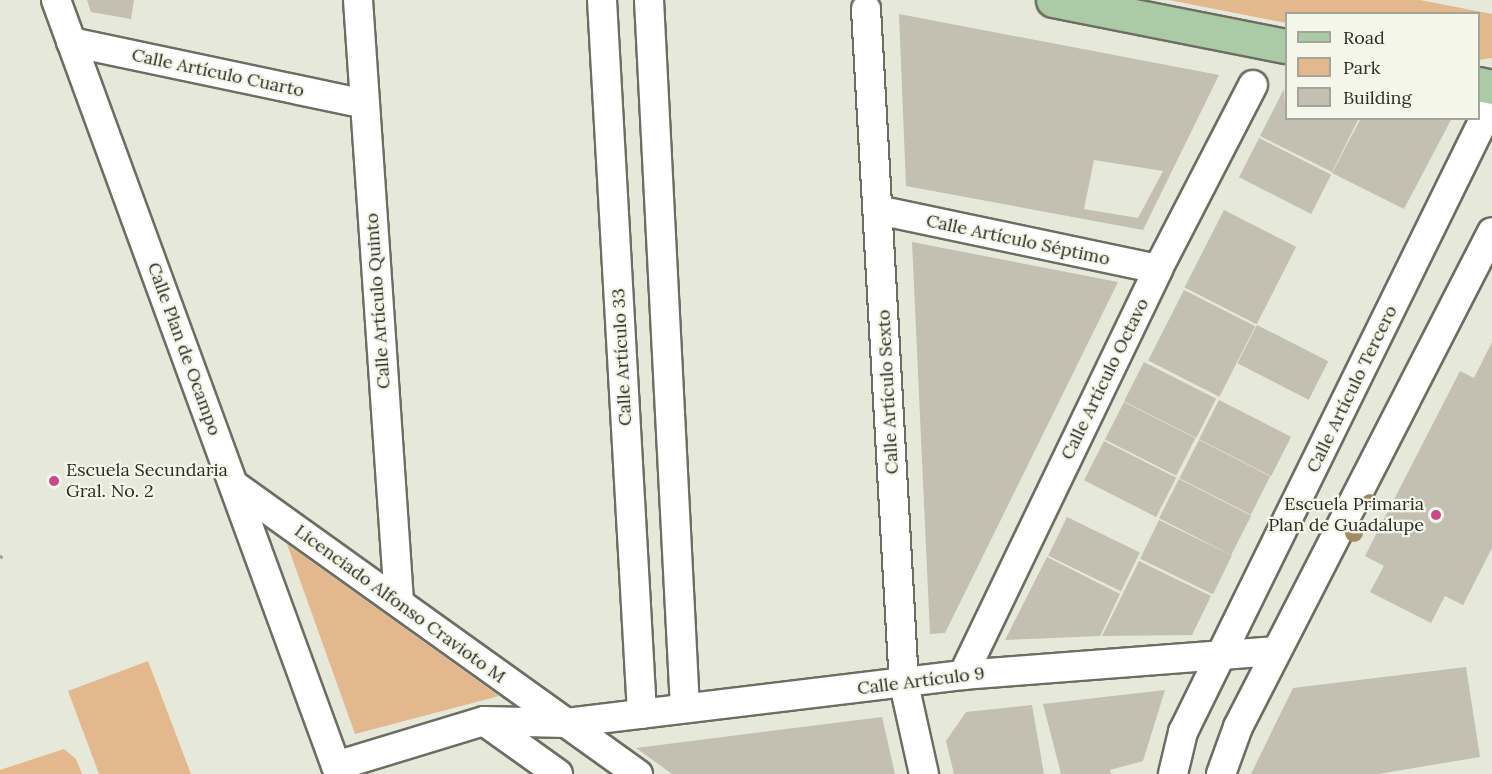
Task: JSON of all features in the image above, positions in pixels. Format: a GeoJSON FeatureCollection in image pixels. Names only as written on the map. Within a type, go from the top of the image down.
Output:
{"type":"FeatureCollection","features":[{"type":"Feature","properties":{"kind":"main road"},"geometry":{"type":"LineString","coordinates":[[1053,0],[1285,46]]}},
{"type":"Feature","properties":{"kind":"street","name":"Calle Plan de Ocampo"},"geometry":{"type":"LineString","coordinates":[[56,0],[336,766]]}},
{"type":"Feature","properties":{"kind":"street","name":"Calle Artículo Quinto"},"geometry":{"type":"LineString","coordinates":[[358,0],[399,602]]}},
{"type":"Feature","properties":{"kind":"street","name":"Calle Artículo 33"},"geometry":{"type":"LineString","coordinates":[[602,0],[642,714]]}},
{"type":"Feature","properties":{"kind":"street"},"geometry":{"type":"LineString","coordinates":[[650,0],[685,708]]}},
{"type":"Feature","properties":{"kind":"street","name":"Calle Artículo Sexto"},"geometry":{"type":"LineString","coordinates":[[866,9],[904,684],[924,774]]}},
{"type":"Feature","properties":{"kind":"street","name":"Calle Artículo Cuarto"},"geometry":{"type":"LineString","coordinates":[[71,42],[365,104]]}},
{"type":"Feature","properties":{"kind":"street","name":"Calle Artículo Octavo"},"geometry":{"type":"LineString","coordinates":[[963,675],[1158,269],[1253,85]]}},
{"type":"Feature","properties":{"kind":"street","name":"Calle Artículo Tercero"},"geometry":{"type":"LineString","coordinates":[[1173,774],[1183,732],[1492,103]]}},
{"type":"Feature","properties":{"kind":"street","name":"Calle Artículo Séptimo"},"geometry":{"type":"LineString","coordinates":[[878,210],[1158,269]]}},
{"type":"Feature","properties":{"kind":"street"},"geometry":{"type":"LineString","coordinates":[[1221,774],[1238,727],[1492,231]]}},
{"type":"Feature","properties":{"kind":"street","name":"Licenciado Alfonso Cravioto M"},"geometry":{"type":"LineString","coordinates":[[234,485],[638,774]]}},
{"type":"Feature","properties":{"kind":"street","name":"Calle Artículo 9"},"geometry":{"type":"LineString","coordinates":[[336,766],[484,721],[566,723],[904,684],[963,675],[1276,651]]}},
{"type":"Feature","properties":{"kind":"street"},"geometry":{"type":"LineString","coordinates":[[484,721],[558,774]]}},
{"type":"Feature","properties":{"kind":"green space"},"geometry":{"type":"Polygon","coordinates":[[[1169,0],[1420,0],[1492,14],[1492,58],[1480,60],[1480,12],[1285,12],[1285,23],[1169,0]]]}},
{"type":"Feature","properties":{"kind":"green space"},"geometry":{"type":"Polygon","coordinates":[[[287,544],[499,696],[355,734],[287,544]]]}},
{"type":"Feature","properties":{"kind":"green space"},"geometry":{"type":"Polygon","coordinates":[[[148,661],[191,774],[99,774],[68,691],[148,661]]]}},
{"type":"Feature","properties":{"kind":"green space"},"geometry":{"type":"Polygon","coordinates":[[[64,749],[76,759],[82,774],[0,774],[0,770],[64,749]]]}},
{"type":"Feature","properties":{"kind":"building"},"geometry":{"type":"Polygon","coordinates":[[[87,0],[134,0],[131,19],[91,12],[87,0]]]}},
{"type":"Feature","properties":{"kind":"building"},"geometry":{"type":"Polygon","coordinates":[[[899,14],[1219,75],[1143,230],[906,186],[899,14]],[[1094,160],[1084,209],[1138,218],[1163,171],[1094,160]]]}},
{"type":"Feature","properties":{"kind":"building"},"geometry":{"type":"Polygon","coordinates":[[[1284,89],[1285,120],[1358,120],[1332,172],[1260,136],[1284,89]]]}},
{"type":"Feature","properties":{"kind":"building"},"geometry":{"type":"Polygon","coordinates":[[[1360,120],[1451,120],[1404,209],[1332,173],[1360,120]]]}},
{"type":"Feature","properties":{"kind":"building"},"geometry":{"type":"Polygon","coordinates":[[[1259,138],[1331,175],[1311,214],[1239,177],[1259,138]]]}},
{"type":"Feature","properties":{"kind":"building"},"geometry":{"type":"Polygon","coordinates":[[[1224,210],[1296,247],[1257,324],[1185,288],[1224,210]]]}},
{"type":"Feature","properties":{"kind":"building"},"geometry":{"type":"Polygon","coordinates":[[[912,242],[1118,282],[945,633],[930,634],[912,242]]]}},
{"type":"Feature","properties":{"kind":"building"},"geometry":{"type":"Polygon","coordinates":[[[1184,290],[1255,326],[1219,397],[1148,360],[1184,290]]]}},
{"type":"Feature","properties":{"kind":"building"},"geometry":{"type":"Polygon","coordinates":[[[1257,325],[1328,361],[1309,400],[1237,363],[1257,325]]]}},
{"type":"Feature","properties":{"kind":"building"},"geometry":{"type":"Polygon","coordinates":[[[1492,342],[1492,548],[1463,605],[1445,596],[1431,623],[1370,592],[1384,566],[1365,556],[1460,371],[1474,378],[1492,342]]]}},
{"type":"Feature","properties":{"kind":"building"},"geometry":{"type":"Polygon","coordinates":[[[1144,362],[1216,399],[1196,438],[1124,401],[1144,362]]]}},
{"type":"Feature","properties":{"kind":"building"},"geometry":{"type":"Polygon","coordinates":[[[1219,400],[1291,437],[1271,476],[1199,439],[1219,400]]]}},
{"type":"Feature","properties":{"kind":"building"},"geometry":{"type":"Polygon","coordinates":[[[1124,402],[1195,438],[1176,476],[1105,439],[1124,402]]]}},
{"type":"Feature","properties":{"kind":"building"},"geometry":{"type":"Polygon","coordinates":[[[1199,440],[1270,476],[1251,515],[1179,478],[1199,440]]]}},
{"type":"Feature","properties":{"kind":"building"},"geometry":{"type":"Polygon","coordinates":[[[1104,441],[1176,478],[1156,517],[1084,480],[1104,441]]]}},
{"type":"Feature","properties":{"kind":"building"},"geometry":{"type":"Polygon","coordinates":[[[1179,479],[1251,516],[1231,555],[1159,518],[1179,479]]]}},
{"type":"Feature","properties":{"kind":"building"},"geometry":{"type":"Polygon","coordinates":[[[1067,517],[1140,553],[1121,591],[1048,556],[1067,517]]]}},
{"type":"Feature","properties":{"kind":"building"},"geometry":{"type":"Polygon","coordinates":[[[1159,520],[1232,556],[1213,594],[1140,559],[1159,520]]]}},
{"type":"Feature","properties":{"kind":"building"},"geometry":{"type":"Polygon","coordinates":[[[1047,557],[1120,594],[1100,636],[1005,640],[1047,557]]]}},
{"type":"Feature","properties":{"kind":"building"},"geometry":{"type":"Polygon","coordinates":[[[1139,561],[1211,596],[1192,635],[1102,636],[1139,561]]]}},
{"type":"Feature","properties":{"kind":"building"},"geometry":{"type":"Polygon","coordinates":[[[1466,667],[1480,757],[1378,774],[1251,774],[1293,688],[1466,667]]]}},
{"type":"Feature","properties":{"kind":"building"},"geometry":{"type":"Polygon","coordinates":[[[1165,690],[1143,761],[1110,770],[1111,774],[1061,774],[1043,704],[1165,690]]]}},
{"type":"Feature","properties":{"kind":"building"},"geometry":{"type":"Polygon","coordinates":[[[1032,705],[1044,774],[954,774],[946,741],[966,712],[1032,705]]]}},
{"type":"Feature","properties":{"kind":"building"},"geometry":{"type":"Polygon","coordinates":[[[882,717],[895,774],[672,774],[636,748],[882,717]]]}},
{"type":"Feature","properties":{"kind":"place","name":"Escuela Secundaria Gral. No. 2"},"geometry":{"type":"Point","coordinates":[54,481]}},
{"type":"Feature","properties":{"kind":"place","name":"Escuela Primaria Plan de Guadalupe"},"geometry":{"type":"Point","coordinates":[1436,515]}}]}
